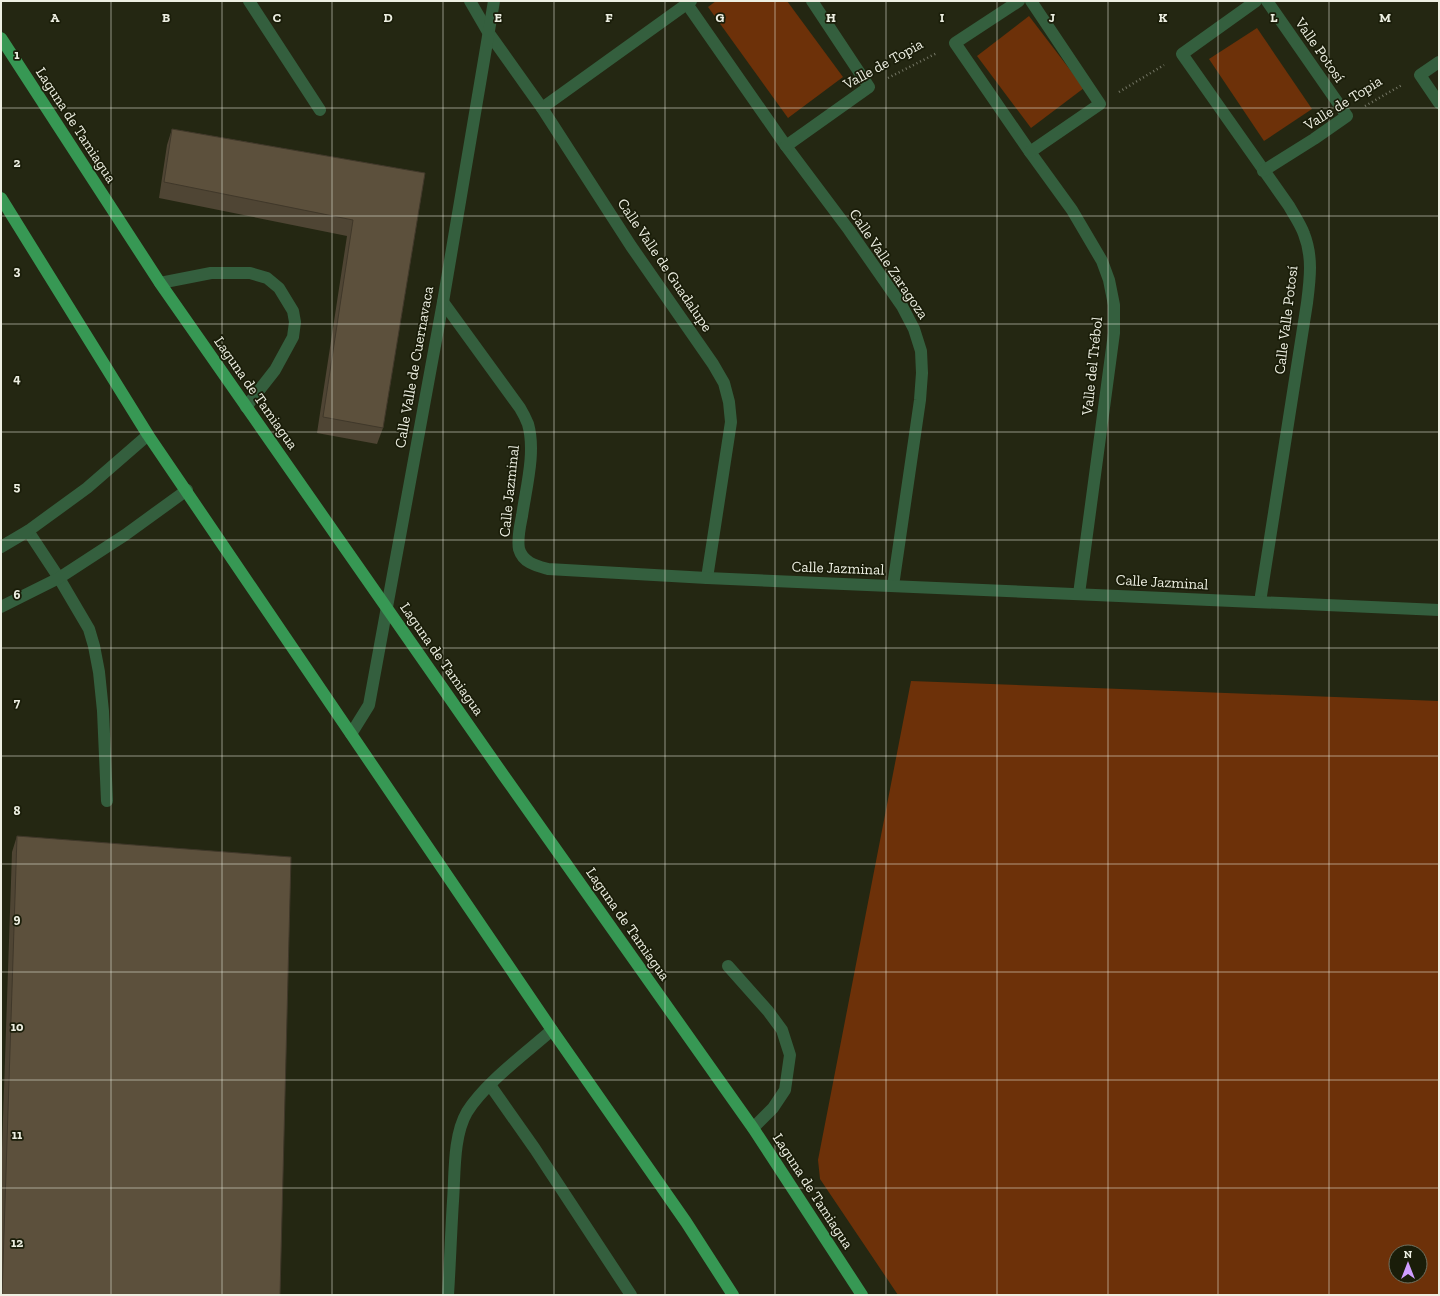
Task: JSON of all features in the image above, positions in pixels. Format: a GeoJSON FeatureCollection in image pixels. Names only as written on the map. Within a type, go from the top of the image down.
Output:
{"type":"FeatureCollection","features":[{"type":"Feature","properties":{"kind":"main road","name":"Laguna de Tamiagua"},"geometry":{"type":"LineString","coordinates":[[1,38],[160,283],[504,776],[753,1128],[862,1295]]}},
{"type":"Feature","properties":{"kind":"main road"},"geometry":{"type":"LineString","coordinates":[[1,198],[148,435],[187,490],[552,1030],[686,1222],[734,1295]]}},
{"type":"Feature","properties":{"kind":"street"},"geometry":{"type":"LineString","coordinates":[[249,1],[320,110]]}},
{"type":"Feature","properties":{"kind":"street","name":"Calle Valle de Guadalupe"},"geometry":{"type":"LineString","coordinates":[[470,1],[488,32],[542,108],[631,246],[713,364],[724,383],[729,402],[731,422],[707,578]]}},
{"type":"Feature","properties":{"kind":"street","name":"Calle Valle de Cuernavaca"},"geometry":{"type":"LineString","coordinates":[[351,734],[368,705],[387,608],[443,302],[494,1]]}},
{"type":"Feature","properties":{"kind":"street"},"geometry":{"type":"LineString","coordinates":[[812,1],[869,87]]}},
{"type":"Feature","properties":{"kind":"street"},"geometry":{"type":"LineString","coordinates":[[955,43],[1019,1]]}},
{"type":"Feature","properties":{"kind":"street"},"geometry":{"type":"LineString","coordinates":[[1030,152],[1100,104],[1032,1]]}},
{"type":"Feature","properties":{"kind":"street"},"geometry":{"type":"LineString","coordinates":[[1182,54],[1256,1]]}},
{"type":"Feature","properties":{"kind":"street","name":"Valle Potosí"},"geometry":{"type":"LineString","coordinates":[[1268,1],[1347,116]]}},
{"type":"Feature","properties":{"kind":"street"},"geometry":{"type":"LineString","coordinates":[[542,108],[689,3]]}},
{"type":"Feature","properties":{"kind":"street","name":"Calle Valle Zaragoza"},"geometry":{"type":"LineString","coordinates":[[689,3],[786,146],[849,230],[902,306],[914,328],[921,351],[922,373],[920,400],[893,586]]}},
{"type":"Feature","properties":{"kind":"street","name":"Valle del Trébol"},"geometry":{"type":"LineString","coordinates":[[955,43],[1072,210],[1102,261],[1109,280],[1114,305],[1114,334],[1079,594]]}},
{"type":"Feature","properties":{"kind":"street","name":"Calle Valle Potosí"},"geometry":{"type":"LineString","coordinates":[[1182,54],[1289,206],[1304,233],[1310,252],[1311,273],[1260,602]]}},
{"type":"Feature","properties":{"kind":"street"},"geometry":{"type":"LineString","coordinates":[[1439,62],[1420,75],[1439,103]]}},
{"type":"Feature","properties":{"kind":"street","name":"Valle de Topia"},"geometry":{"type":"LineString","coordinates":[[786,146],[869,87]]}},
{"type":"Feature","properties":{"kind":"street","name":"Valle de Topia"},"geometry":{"type":"LineString","coordinates":[[1263,171],[1347,116]]}},
{"type":"Feature","properties":{"kind":"street"},"geometry":{"type":"LineString","coordinates":[[160,283],[211,273],[250,273],[267,278],[279,288],[293,311],[295,322],[293,337],[275,370],[246,407]]}},
{"type":"Feature","properties":{"kind":"street","name":"Calle Jazminal"},"geometry":{"type":"LineString","coordinates":[[443,302],[520,408],[528,424],[530,456],[519,531],[519,549],[524,559],[534,565],[548,569],[707,578],[1260,602],[1439,607]]}},
{"type":"Feature","properties":{"kind":"street"},"geometry":{"type":"LineString","coordinates":[[1,547],[28,531],[87,488],[148,435]]}},
{"type":"Feature","properties":{"kind":"street"},"geometry":{"type":"LineString","coordinates":[[1,607],[59,578],[125,535],[187,490]]}},
{"type":"Feature","properties":{"kind":"street"},"geometry":{"type":"LineString","coordinates":[[28,531],[59,578],[89,629],[94,646],[99,672],[103,711],[107,801]]}},
{"type":"Feature","properties":{"kind":"street"},"geometry":{"type":"LineString","coordinates":[[728,966],[768,1011],[782,1030],[790,1055],[784,1090],[773,1108],[753,1128]]}},
{"type":"Feature","properties":{"kind":"street"},"geometry":{"type":"LineString","coordinates":[[448,1295],[456,1154],[461,1125],[466,1113],[490,1085],[552,1030]]}},
{"type":"Feature","properties":{"kind":"street"},"geometry":{"type":"LineString","coordinates":[[490,1085],[535,1149],[631,1295]]}},
{"type":"Feature","properties":{"kind":"path","name":"Valle de Topia"},"geometry":{"type":"LineString","coordinates":[[869,87],[955,43]]}},
{"type":"Feature","properties":{"kind":"path"},"geometry":{"type":"LineString","coordinates":[[1100,104],[1182,54]]}},
{"type":"Feature","properties":{"kind":"path","name":"Valle de Topia"},"geometry":{"type":"LineString","coordinates":[[1347,116],[1420,75]]}},
{"type":"Feature","properties":{"kind":"shaded area"},"geometry":{"type":"Polygon","coordinates":[[[716,1],[787,1],[843,77],[788,118],[708,7],[716,1]]]}},
{"type":"Feature","properties":{"kind":"shaded area"},"geometry":{"type":"Polygon","coordinates":[[[1029,16],[1084,88],[1031,128],[977,56],[1029,16]]]}},
{"type":"Feature","properties":{"kind":"shaded area"},"geometry":{"type":"Polygon","coordinates":[[[1257,28],[1312,109],[1264,141],[1209,59],[1257,28]]]}},
{"type":"Feature","properties":{"kind":"shaded area"},"geometry":{"type":"Polygon","coordinates":[[[911,681],[1439,701],[1439,1295],[898,1295],[820,1179],[818,1160],[911,681]]]}},
{"type":"Feature","properties":{"kind":"building"},"geometry":{"type":"Polygon","coordinates":[[[172,129],[425,173],[383,428],[323,417],[353,220],[164,182],[172,129]]]}},
{"type":"Feature","properties":{"kind":"building"},"geometry":{"type":"Polygon","coordinates":[[[17,836],[291,857],[280,1295],[2,1295],[17,836]]]}}]}
